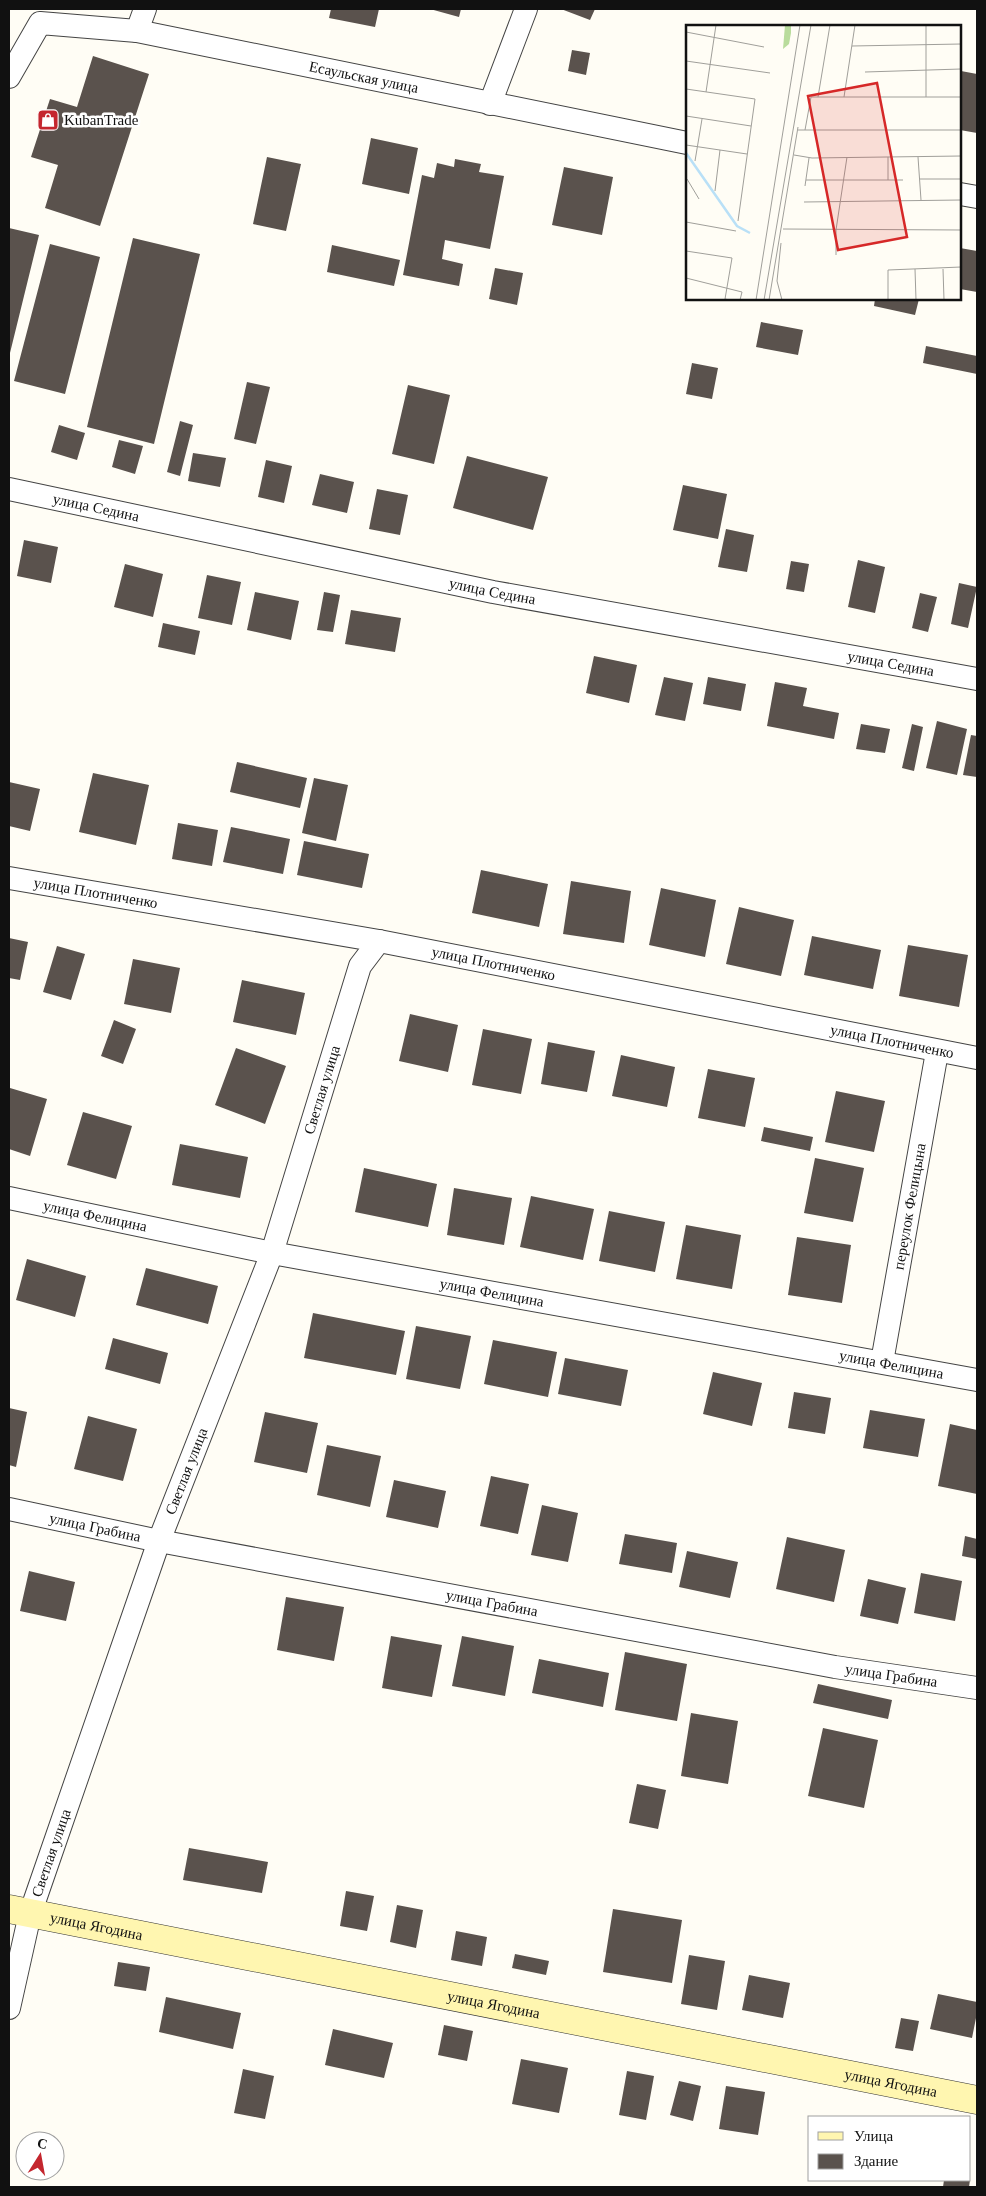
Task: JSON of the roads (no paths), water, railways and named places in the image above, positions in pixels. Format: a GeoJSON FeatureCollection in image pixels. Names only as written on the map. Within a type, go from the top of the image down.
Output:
{"type":"FeatureCollection","features":[{"type":"Feature","properties":{"kind":"street"},"geometry":{"type":"LineString","coordinates":[[137,31],[145,9]]}},
{"type":"Feature","properties":{"kind":"street"},"geometry":{"type":"LineString","coordinates":[[490,104],[526,9]]}},
{"type":"Feature","properties":{"kind":"street","name":"Есаульская улица"},"geometry":{"type":"LineString","coordinates":[[9,77],[40,22],[137,31],[686,143]]}},
{"type":"Feature","properties":{"kind":"street"},"geometry":{"type":"LineString","coordinates":[[961,194],[977,197]]}},
{"type":"Feature","properties":{"kind":"street","name":"улица Седина"},"geometry":{"type":"LineString","coordinates":[[9,488],[493,592],[977,679]]}},
{"type":"Feature","properties":{"kind":"street","name":"улица Плотниченко"},"geometry":{"type":"LineString","coordinates":[[9,878],[379,941],[937,1052],[977,1058]]}},
{"type":"Feature","properties":{"kind":"street","name":"Светлая улица"},"geometry":{"type":"LineString","coordinates":[[9,2008],[19,1912],[159,1541],[272,1253],[360,966],[379,941]]}},
{"type":"Feature","properties":{"kind":"street","name":"переулок Фелицына"},"geometry":{"type":"LineString","coordinates":[[882,1362],[937,1052]]}},
{"type":"Feature","properties":{"kind":"street","name":"улица Фелицина"},"geometry":{"type":"LineString","coordinates":[[9,1198],[272,1253],[977,1380]]}},
{"type":"Feature","properties":{"kind":"street","name":"улица Грабина"},"geometry":{"type":"LineString","coordinates":[[9,1509],[159,1541],[825,1665],[977,1688]]}},
{"type":"Feature","properties":{"kind":"street","name":"улица Ягодина"},"geometry":{"type":"LineString","coordinates":[[19,1912],[977,2100]]}},
{"type":"Feature","properties":{"kind":"place","name":"KubanTrade"},"geometry":{"type":"Point","coordinates":[48,120]}}]}
